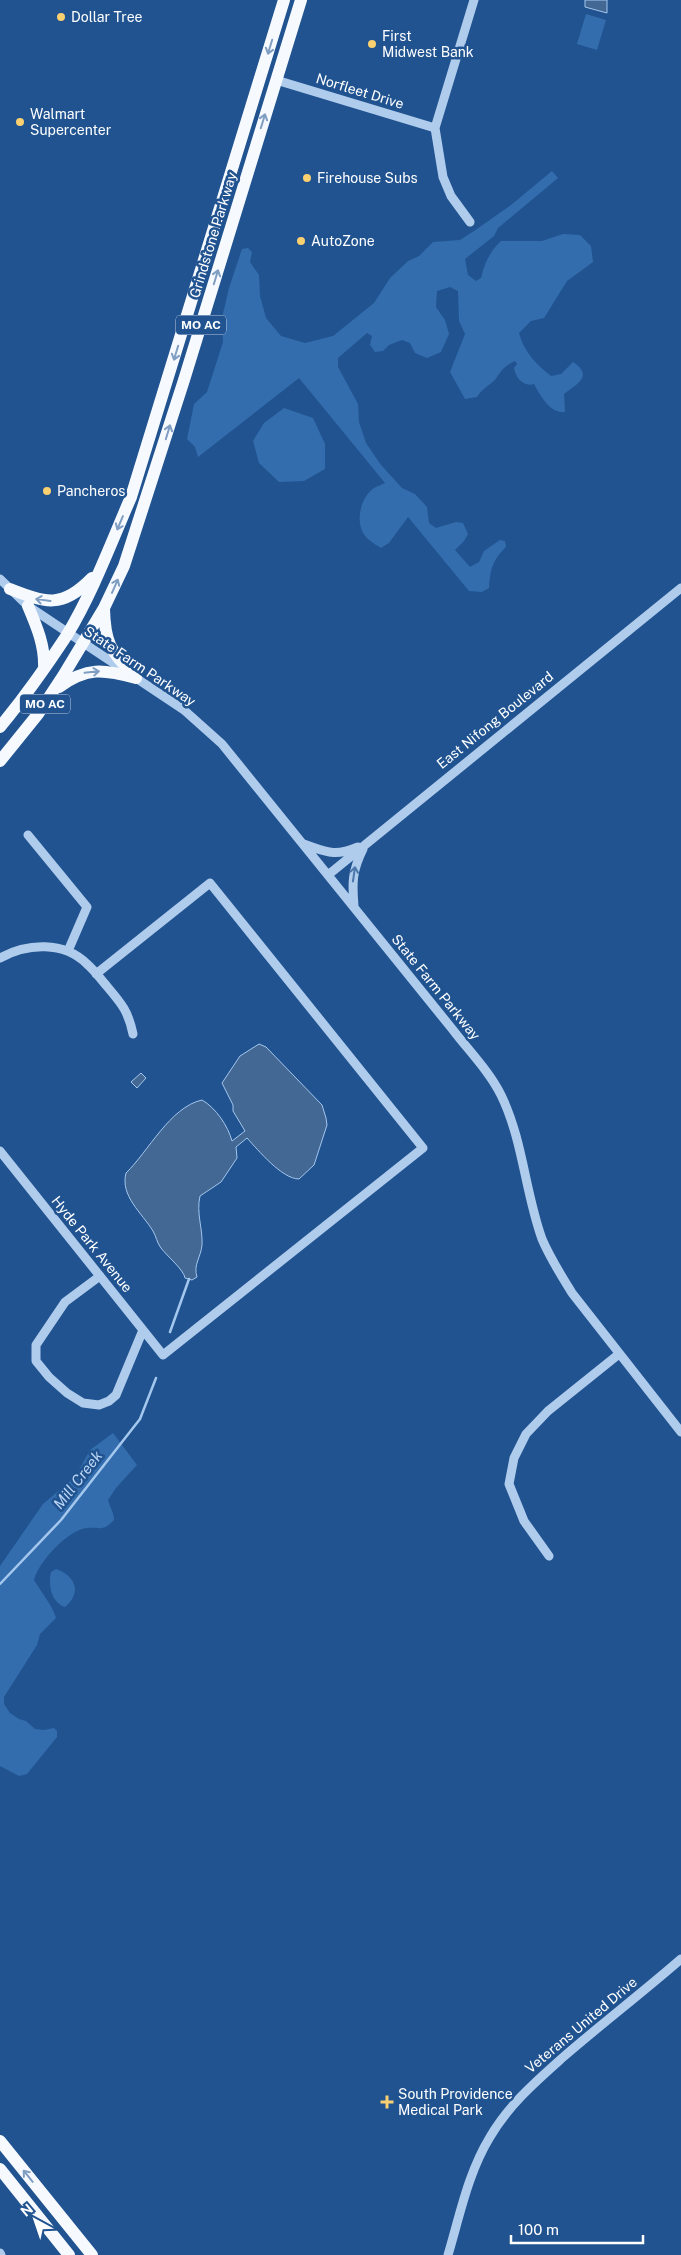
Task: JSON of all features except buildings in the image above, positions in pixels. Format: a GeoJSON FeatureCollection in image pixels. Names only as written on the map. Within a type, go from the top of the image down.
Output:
{"type":"FeatureCollection","features":[{"type":"Feature","properties":{"kind":"main road","name":"Grindstone Parkway"},"geometry":{"type":"LineString","coordinates":[[68,633],[99,571],[131,497],[284,0]]}},
{"type":"Feature","properties":{"kind":"main road","name":"Grindstone Parkway"},"geometry":{"type":"LineString","coordinates":[[83,643],[104,608],[124,566],[146,504],[301,0]]}},
{"type":"Feature","properties":{"kind":"main road"},"geometry":{"type":"LineString","coordinates":[[10,589],[42,601],[56,600],[71,596],[99,571]]}},
{"type":"Feature","properties":{"kind":"main road"},"geometry":{"type":"LineString","coordinates":[[28,606],[42,641],[44,668]]}},
{"type":"Feature","properties":{"kind":"main road"},"geometry":{"type":"LineString","coordinates":[[104,608],[106,639],[111,650],[136,678]]}},
{"type":"Feature","properties":{"kind":"main road","name":"MO AC"},"geometry":{"type":"LineString","coordinates":[[0,727],[25,697],[68,633]]}},
{"type":"Feature","properties":{"kind":"main road","name":"MO AC"},"geometry":{"type":"LineString","coordinates":[[0,761],[38,714],[83,643]]}},
{"type":"Feature","properties":{"kind":"main road"},"geometry":{"type":"LineString","coordinates":[[53,691],[82,673],[94,670],[112,671],[136,678]]}},
{"type":"Feature","properties":{"kind":"main road"},"geometry":{"type":"LineString","coordinates":[[0,2141],[92,2255]]}},
{"type":"Feature","properties":{"kind":"main road"},"geometry":{"type":"LineString","coordinates":[[0,2169],[69,2255]]}},
{"type":"Feature","properties":{"kind":"street"},"geometry":{"type":"LineString","coordinates":[[470,222],[450,196],[443,177],[435,128],[474,0]]}},
{"type":"Feature","properties":{"kind":"street","name":"Norfleet Drive"},"geometry":{"type":"LineString","coordinates":[[276,80],[435,128]]}},
{"type":"Feature","properties":{"kind":"street","name":"State Farm Parkway"},"geometry":{"type":"LineString","coordinates":[[0,580],[28,606],[184,710],[222,744],[354,906],[483,1068],[500,1095],[513,1128],[545,1245],[572,1292],[681,1432]]}},
{"type":"Feature","properties":{"kind":"street","name":"East Nifong Boulevard"},"geometry":{"type":"LineString","coordinates":[[328,875],[681,588]]}},
{"type":"Feature","properties":{"kind":"street"},"geometry":{"type":"LineString","coordinates":[[28,835],[87,907],[68,951]]}},
{"type":"Feature","properties":{"kind":"street"},"geometry":{"type":"LineString","coordinates":[[303,844],[326,852],[343,853],[366,845]]}},
{"type":"Feature","properties":{"kind":"street"},"geometry":{"type":"LineString","coordinates":[[354,906],[353,876],[356,864],[366,845]]}},
{"type":"Feature","properties":{"kind":"street","name":"Hyde Park Avenue"},"geometry":{"type":"LineString","coordinates":[[0,1151],[163,1355],[423,1148],[210,883],[96,974]]}},
{"type":"Feature","properties":{"kind":"street"},"geometry":{"type":"LineString","coordinates":[[0,958],[36,946],[68,951],[86,962],[130,1015],[134,1034]]}},
{"type":"Feature","properties":{"kind":"street"},"geometry":{"type":"LineString","coordinates":[[100,1276],[65,1302],[36,1345],[36,1361],[49,1377],[68,1393],[83,1403],[99,1405],[109,1401],[116,1395],[143,1330]]}},
{"type":"Feature","properties":{"kind":"street"},"geometry":{"type":"LineString","coordinates":[[549,1556],[524,1521],[509,1484],[514,1458],[526,1434],[548,1411],[619,1354]]}},
{"type":"Feature","properties":{"kind":"street","name":"Veterans United Drive"},"geometry":{"type":"LineString","coordinates":[[448,2255],[469,2180],[479,2157],[489,2137],[515,2102],[580,2043],[681,1959]]}},
{"type":"Feature","properties":{"kind":"shaded area"},"geometry":{"type":"Polygon","coordinates":[[[585,0],[607,0],[607,13],[585,7],[585,0]]]}},
{"type":"Feature","properties":{"kind":"shaded area"},"geometry":{"type":"Polygon","coordinates":[[[586,14],[606,20],[597,50],[577,44],[586,14]]]}},
{"type":"Feature","properties":{"kind":"shaded area"},"geometry":{"type":"Polygon","coordinates":[[[552,171],[558,178],[498,228],[494,236],[465,259],[468,275],[476,281],[481,278],[488,258],[501,241],[542,241],[563,234],[580,235],[591,246],[593,262],[567,281],[544,318],[531,321],[519,333],[531,357],[551,376],[561,374],[573,362],[582,372],[583,376],[578,383],[564,394],[565,412],[560,412],[550,407],[534,384],[524,383],[519,379],[514,368],[517,364],[515,361],[504,368],[477,397],[465,399],[450,372],[465,334],[459,321],[458,291],[450,287],[437,291],[436,307],[445,320],[449,334],[441,352],[427,358],[415,353],[410,343],[402,340],[389,345],[383,351],[375,352],[370,345],[372,336],[367,333],[338,358],[338,367],[358,404],[359,422],[366,443],[381,465],[402,488],[415,494],[427,507],[429,523],[436,528],[456,522],[463,523],[468,534],[455,550],[470,567],[479,562],[484,551],[500,540],[505,541],[506,547],[493,565],[489,588],[482,592],[469,591],[408,517],[389,543],[381,548],[362,532],[360,512],[366,496],[375,487],[385,483],[299,378],[198,457],[195,447],[187,439],[194,404],[207,392],[223,342],[222,318],[229,288],[242,249],[248,248],[252,252],[250,262],[259,275],[260,296],[266,318],[281,336],[305,343],[333,336],[374,303],[390,278],[408,261],[419,256],[433,242],[460,240],[511,205],[552,171]]]}},
{"type":"Feature","properties":{"kind":"shaded area"},"geometry":{"type":"Polygon","coordinates":[[[284,408],[313,418],[325,444],[325,469],[304,481],[279,482],[259,463],[253,441],[264,423],[284,408]]]}},
{"type":"Feature","properties":{"kind":"shaded area"},"geometry":{"type":"Polygon","coordinates":[[[259,1044],[266,1047],[322,1105],[327,1125],[314,1165],[299,1179],[292,1178],[278,1169],[247,1138],[236,1147],[237,1158],[221,1182],[200,1196],[199,1209],[202,1245],[196,1269],[197,1277],[192,1280],[185,1278],[179,1267],[160,1246],[153,1231],[129,1197],[125,1181],[126,1173],[160,1131],[190,1104],[202,1100],[207,1103],[221,1118],[228,1129],[232,1141],[245,1131],[233,1111],[233,1105],[222,1083],[240,1056],[259,1044]]]}},
{"type":"Feature","properties":{"kind":"shaded area"},"geometry":{"type":"Polygon","coordinates":[[[141,1073],[146,1078],[137,1088],[131,1082],[141,1073]]]}},
{"type":"Feature","properties":{"kind":"shaded area"},"geometry":{"type":"Polygon","coordinates":[[[113,1433],[137,1465],[108,1500],[114,1520],[106,1527],[82,1529],[60,1543],[46,1558],[34,1580],[50,1604],[56,1618],[40,1634],[37,1645],[4,1697],[4,1704],[10,1713],[26,1721],[35,1729],[54,1728],[57,1731],[57,1737],[27,1774],[19,1776],[0,1766],[0,1566],[43,1504],[75,1477],[90,1450],[113,1433]]]}},
{"type":"Feature","properties":{"kind":"shaded area"},"geometry":{"type":"Polygon","coordinates":[[[56,1569],[68,1576],[74,1585],[74,1596],[65,1607],[56,1602],[52,1593],[51,1572],[56,1569]]]}},
{"type":"Feature","properties":{"kind":"waterway","name":"Mill Creek"},"geometry":{"type":"LineString","coordinates":[[170,1332],[189,1279]]}},
{"type":"Feature","properties":{"kind":"waterway","name":"Mill Creek"},"geometry":{"type":"LineString","coordinates":[[0,1584],[61,1520],[140,1419],[156,1378]]}},
{"type":"Feature","properties":{"kind":"place","name":"Dollar Tree"},"geometry":{"type":"Point","coordinates":[61,17]}},
{"type":"Feature","properties":{"kind":"place","name":"First Midwest Bank"},"geometry":{"type":"Point","coordinates":[372,44]}},
{"type":"Feature","properties":{"kind":"place","name":"Walmart Supercenter"},"geometry":{"type":"Point","coordinates":[20,122]}},
{"type":"Feature","properties":{"kind":"place","name":"Firehouse Subs"},"geometry":{"type":"Point","coordinates":[307,178]}},
{"type":"Feature","properties":{"kind":"place","name":"AutoZone"},"geometry":{"type":"Point","coordinates":[301,241]}},
{"type":"Feature","properties":{"kind":"place","name":"Pancheros"},"geometry":{"type":"Point","coordinates":[47,491]}},
{"type":"Feature","properties":{"kind":"place","name":"South Providence Medical Park"},"geometry":{"type":"Point","coordinates":[387,2102]}}]}
